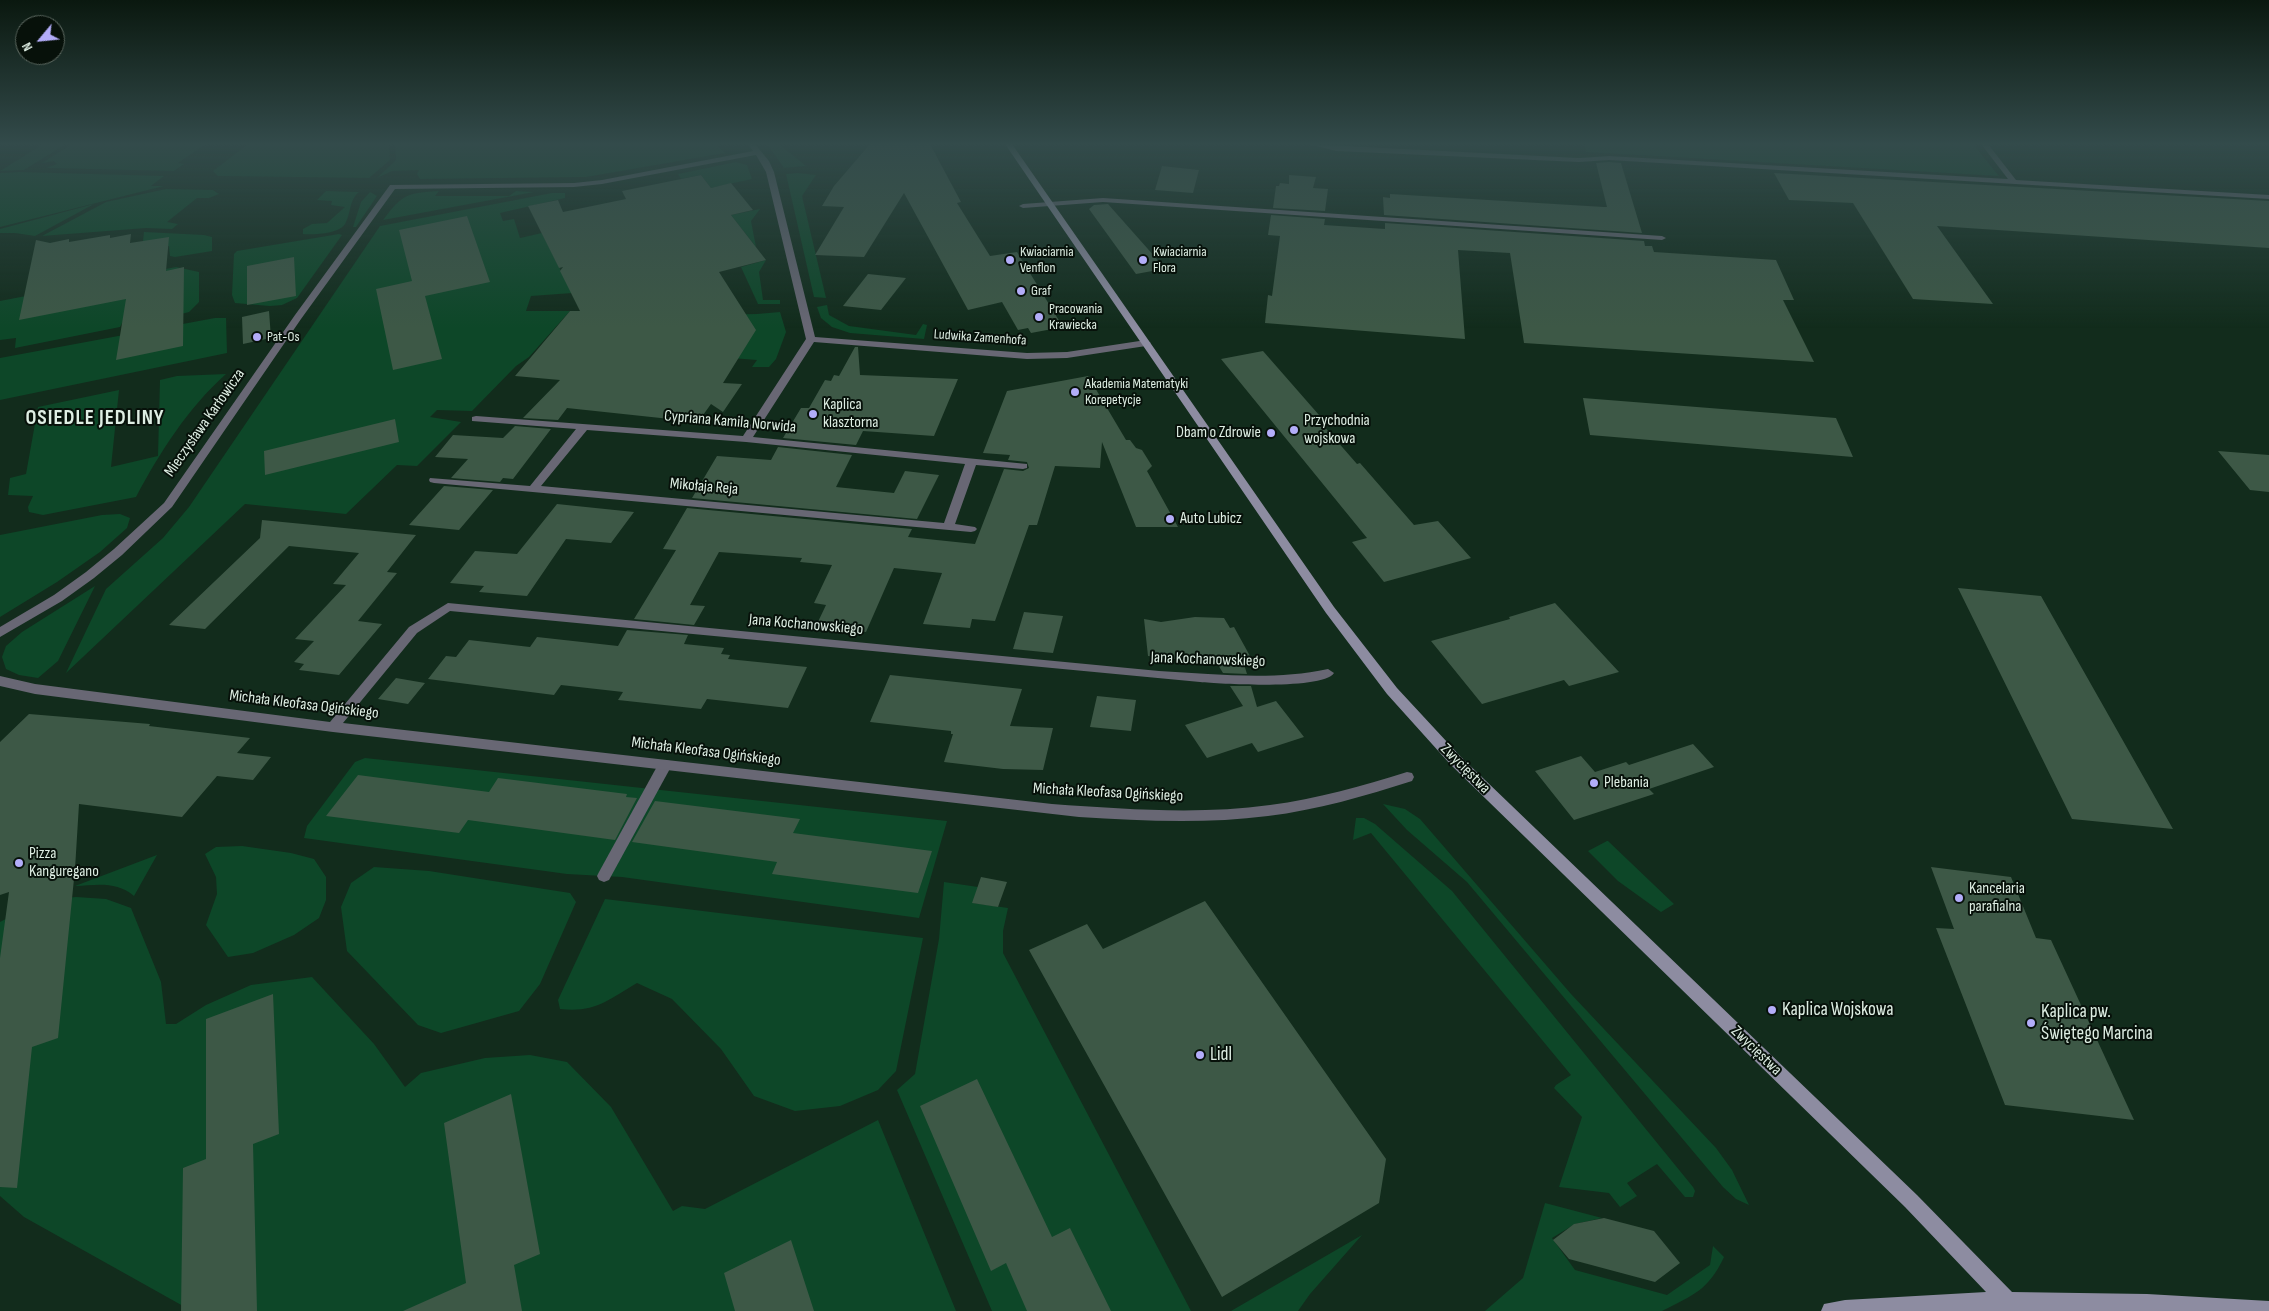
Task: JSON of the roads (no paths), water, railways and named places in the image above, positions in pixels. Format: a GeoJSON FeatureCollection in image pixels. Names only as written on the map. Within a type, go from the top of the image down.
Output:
{"type":"FeatureCollection","features":[{"type":"Feature","properties":{"kind":"main road","name":"Zwycięstwa"},"geometry":{"type":"LineString","coordinates":[[1051,205],[1330,610],[1392,691],[1502,806],[1911,1201],[2013,1306]]}},
{"type":"Feature","properties":{"kind":"main road"},"geometry":{"type":"LineString","coordinates":[[1831,1311],[1856,1307],[1922,1308],[2154,1303],[2269,1310]]}},
{"type":"Feature","properties":{"kind":"street","name":"Mieczysława Karłowicza"},"geometry":{"type":"LineString","coordinates":[[0,633],[90,576],[168,505],[298,317],[380,205]]}},
{"type":"Feature","properties":{"kind":"street"},"geometry":{"type":"LineString","coordinates":[[746,439],[811,339],[778,205]]}},
{"type":"Feature","properties":{"kind":"street"},"geometry":{"type":"LineString","coordinates":[[1022,206],[1028,205]]}},
{"type":"Feature","properties":{"kind":"street"},"geometry":{"type":"LineString","coordinates":[[1179,205],[1662,238]]}},
{"type":"Feature","properties":{"kind":"street","name":"Ludwika Zamenhofa"},"geometry":{"type":"LineString","coordinates":[[811,339],[1027,356],[1067,356],[1146,344]]}},
{"type":"Feature","properties":{"kind":"street","name":"Cypriana Kamila Norwida"},"geometry":{"type":"LineString","coordinates":[[476,419],[746,439],[1023,466]]}},
{"type":"Feature","properties":{"kind":"street"},"geometry":{"type":"LineString","coordinates":[[534,488],[583,428]]}},
{"type":"Feature","properties":{"kind":"street"},"geometry":{"type":"LineString","coordinates":[[949,526],[972,460]]}},
{"type":"Feature","properties":{"kind":"street","name":"Mikołaja Reja"},"geometry":{"type":"LineString","coordinates":[[434,480],[971,529]]}},
{"type":"Feature","properties":{"kind":"street","name":"Jana Kochanowskiego"},"geometry":{"type":"LineString","coordinates":[[332,727],[413,630],[448,607],[1159,675],[1245,681],[1314,677],[1328,673]]}},
{"type":"Feature","properties":{"kind":"street","name":"Michała Kleofasa Ogińskiego"},"geometry":{"type":"LineString","coordinates":[[0,681],[36,689],[332,727],[1052,810],[1158,816],[1234,813],[1286,808],[1352,795],[1407,777]]}},
{"type":"Feature","properties":{"kind":"street"},"geometry":{"type":"LineString","coordinates":[[604,876],[664,765]]}},
{"type":"Feature","properties":{"kind":"place","name":"Kwiaciarnia Venflon"},"geometry":{"type":"Point","coordinates":[1010,260]}},
{"type":"Feature","properties":{"kind":"place","name":"Kwiaciarnia Flora"},"geometry":{"type":"Point","coordinates":[1143,260]}},
{"type":"Feature","properties":{"kind":"place","name":"Graf"},"geometry":{"type":"Point","coordinates":[1021,291]}},
{"type":"Feature","properties":{"kind":"place","name":"Pracowania Krawiecka"},"geometry":{"type":"Point","coordinates":[1039,317]}},
{"type":"Feature","properties":{"kind":"place","name":"Pat-Os"},"geometry":{"type":"Point","coordinates":[257,337]}},
{"type":"Feature","properties":{"kind":"place","name":"Akademia Matematyki Korepetycje"},"geometry":{"type":"Point","coordinates":[1075,392]}},
{"type":"Feature","properties":{"kind":"place","name":"Kaplica klasztorna"},"geometry":{"type":"Point","coordinates":[813,414]}},
{"type":"Feature","properties":{"kind":"place","name":"Przychodnia wojskowa"},"geometry":{"type":"Point","coordinates":[1294,430]}},
{"type":"Feature","properties":{"kind":"place","name":"Dbam o Zdrowie"},"geometry":{"type":"Point","coordinates":[1271,433]}},
{"type":"Feature","properties":{"kind":"place","name":"Auto Lubicz"},"geometry":{"type":"Point","coordinates":[1170,519]}},
{"type":"Feature","properties":{"kind":"place","name":"Plebania"},"geometry":{"type":"Point","coordinates":[1594,783]}},
{"type":"Feature","properties":{"kind":"place","name":"Pizza Kanguregano"},"geometry":{"type":"Point","coordinates":[19,863]}},
{"type":"Feature","properties":{"kind":"place","name":"Kancelaria parafialna"},"geometry":{"type":"Point","coordinates":[1959,898]}},
{"type":"Feature","properties":{"kind":"place","name":"Kaplica Wojskowa"},"geometry":{"type":"Point","coordinates":[1772,1010]}},
{"type":"Feature","properties":{"kind":"place","name":"Kaplica pw. Świętego Marcina"},"geometry":{"type":"Point","coordinates":[2031,1023]}},
{"type":"Feature","properties":{"kind":"place","name":"Lidl"},"geometry":{"type":"Point","coordinates":[1200,1055]}},
{"type":"Feature","properties":{"kind":"district","name":"OSIEDLE JEDLINY"},"geometry":{"type":"Point","coordinates":[95,419]}}]}
